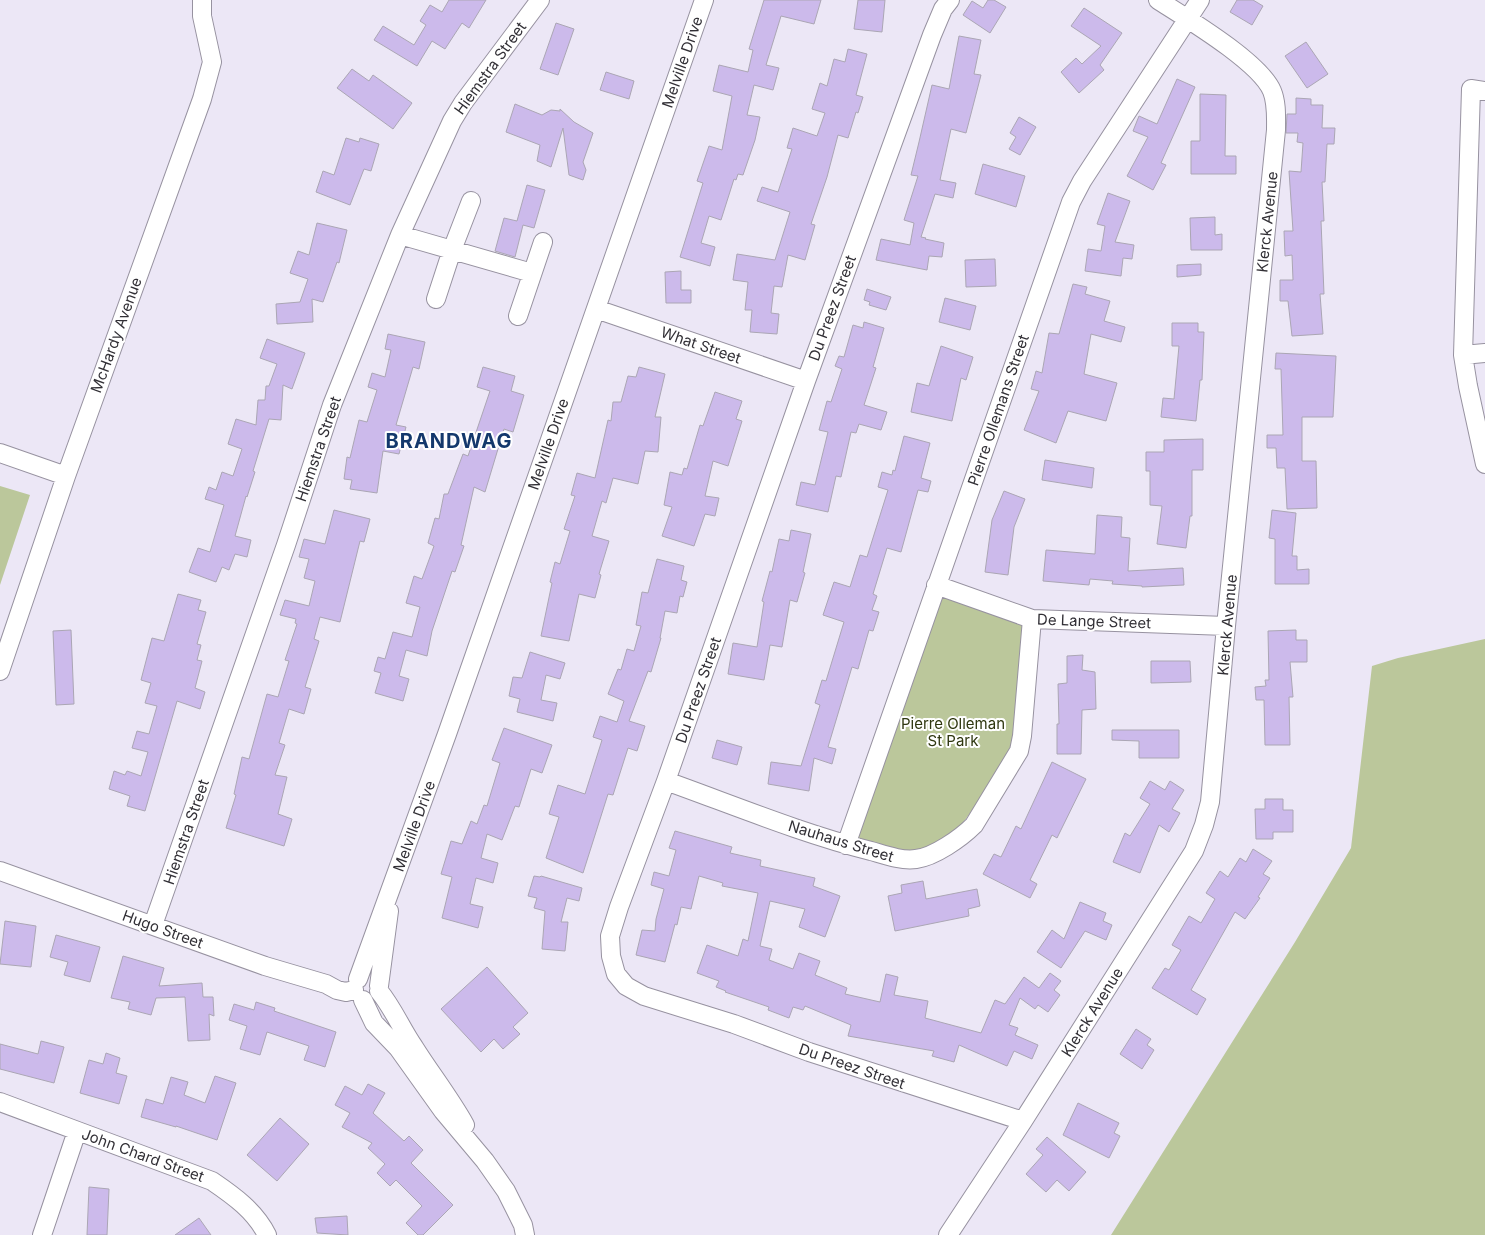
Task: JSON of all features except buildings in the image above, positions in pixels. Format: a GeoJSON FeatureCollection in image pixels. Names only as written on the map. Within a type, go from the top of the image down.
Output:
{"type":"FeatureCollection","features":[{"type":"Feature","properties":{"kind":"street","name":"McHardy Avenue"},"geometry":{"type":"LineString","coordinates":[[0,670],[66,476],[202,99],[212,62],[202,16],[202,0]]}},
{"type":"Feature","properties":{"kind":"street","name":"Hiemstra Street"},"geometry":{"type":"LineString","coordinates":[[153,925],[332,405],[400,235],[452,122],[472,89],[540,0]]}},
{"type":"Feature","properties":{"kind":"street","name":"Melville Drive"},"geometry":{"type":"LineString","coordinates":[[358,988],[391,888],[442,749],[704,0]]}},
{"type":"Feature","properties":{"kind":"street","name":"Du Preez Street"},"geometry":{"type":"LineString","coordinates":[[950,0],[943,9],[932,35],[806,381],[666,782],[619,907],[610,936],[610,956],[616,974],[626,986],[644,996],[734,1024],[809,1052],[1023,1121]]}},
{"type":"Feature","properties":{"kind":"street","name":"Klerck Avenue"},"geometry":{"type":"LineString","coordinates":[[948,1235],[1023,1121],[1189,859],[1204,825],[1210,802],[1276,130],[1276,106],[1272,92],[1264,77],[1252,66],[1187,18],[1158,0]]}},
{"type":"Feature","properties":{"kind":"street","name":"Pierre Ollemans Street"},"geometry":{"type":"LineString","coordinates":[[846,845],[1071,202],[1082,181],[1200,0]]}},
{"type":"Feature","properties":{"kind":"street"},"geometry":{"type":"LineString","coordinates":[[1485,91],[1471,89],[1463,355],[1485,464]]}},
{"type":"Feature","properties":{"kind":"street"},"geometry":{"type":"LineString","coordinates":[[436,299],[471,201]]}},
{"type":"Feature","properties":{"kind":"street"},"geometry":{"type":"LineString","coordinates":[[400,235],[532,273]]}},
{"type":"Feature","properties":{"kind":"street"},"geometry":{"type":"LineString","coordinates":[[518,316],[543,242]]}},
{"type":"Feature","properties":{"kind":"street","name":"What Street"},"geometry":{"type":"LineString","coordinates":[[596,309],[806,381]]}},
{"type":"Feature","properties":{"kind":"street"},"geometry":{"type":"LineString","coordinates":[[1463,355],[1485,353]]}},
{"type":"Feature","properties":{"kind":"street"},"geometry":{"type":"LineString","coordinates":[[0,453],[66,476]]}},
{"type":"Feature","properties":{"kind":"street","name":"De Lange Street"},"geometry":{"type":"LineString","coordinates":[[936,585],[1032,619],[1226,626]]}},
{"type":"Feature","properties":{"kind":"street","name":"Nauhaus Street"},"geometry":{"type":"LineString","coordinates":[[666,782],[846,845],[905,860],[928,856],[965,834],[974,825],[1019,751],[1022,736],[1032,619]]}},
{"type":"Feature","properties":{"kind":"street","name":"Hugo Street"},"geometry":{"type":"LineString","coordinates":[[0,872],[265,966],[326,984],[346,992],[358,988],[362,976],[370,976],[377,981],[379,988]]}},
{"type":"Feature","properties":{"kind":"street","name":"Melville Drive"},"geometry":{"type":"LineString","coordinates":[[379,988],[391,888]]}},
{"type":"Feature","properties":{"kind":"street"},"geometry":{"type":"LineString","coordinates":[[358,988],[374,1023],[398,1048],[442,1111],[485,1161],[506,1191],[523,1225],[525,1235]]}},
{"type":"Feature","properties":{"kind":"street"},"geometry":{"type":"LineString","coordinates":[[379,988],[417,1052],[452,1102],[485,1161]]}},
{"type":"Feature","properties":{"kind":"street","name":"John Chard Street"},"geometry":{"type":"LineString","coordinates":[[0,1102],[212,1181],[237,1198],[261,1222],[267,1235]]}},
{"type":"Feature","properties":{"kind":"street"},"geometry":{"type":"LineString","coordinates":[[42,1235],[78,1131]]}},
{"type":"Feature","properties":{"kind":"green space"},"geometry":{"type":"Polygon","coordinates":[[[0,486],[30,495],[0,585],[0,486]]]}},
{"type":"Feature","properties":{"kind":"green space","name":"Pierre Olleman St Park"},"geometry":{"type":"Polygon","coordinates":[[[936,590],[1026,623],[1012,754],[960,827],[916,855],[848,840],[936,590]]]}},
{"type":"Feature","properties":{"kind":"green space"},"geometry":{"type":"Polygon","coordinates":[[[1485,639],[1485,1235],[1111,1235],[1295,942],[1351,848],[1372,666],[1398,658],[1485,639]]]}},
{"type":"Feature","properties":{"kind":"district","name":"BRANDWAG"},"geometry":{"type":"Point","coordinates":[449,441]}}]}
